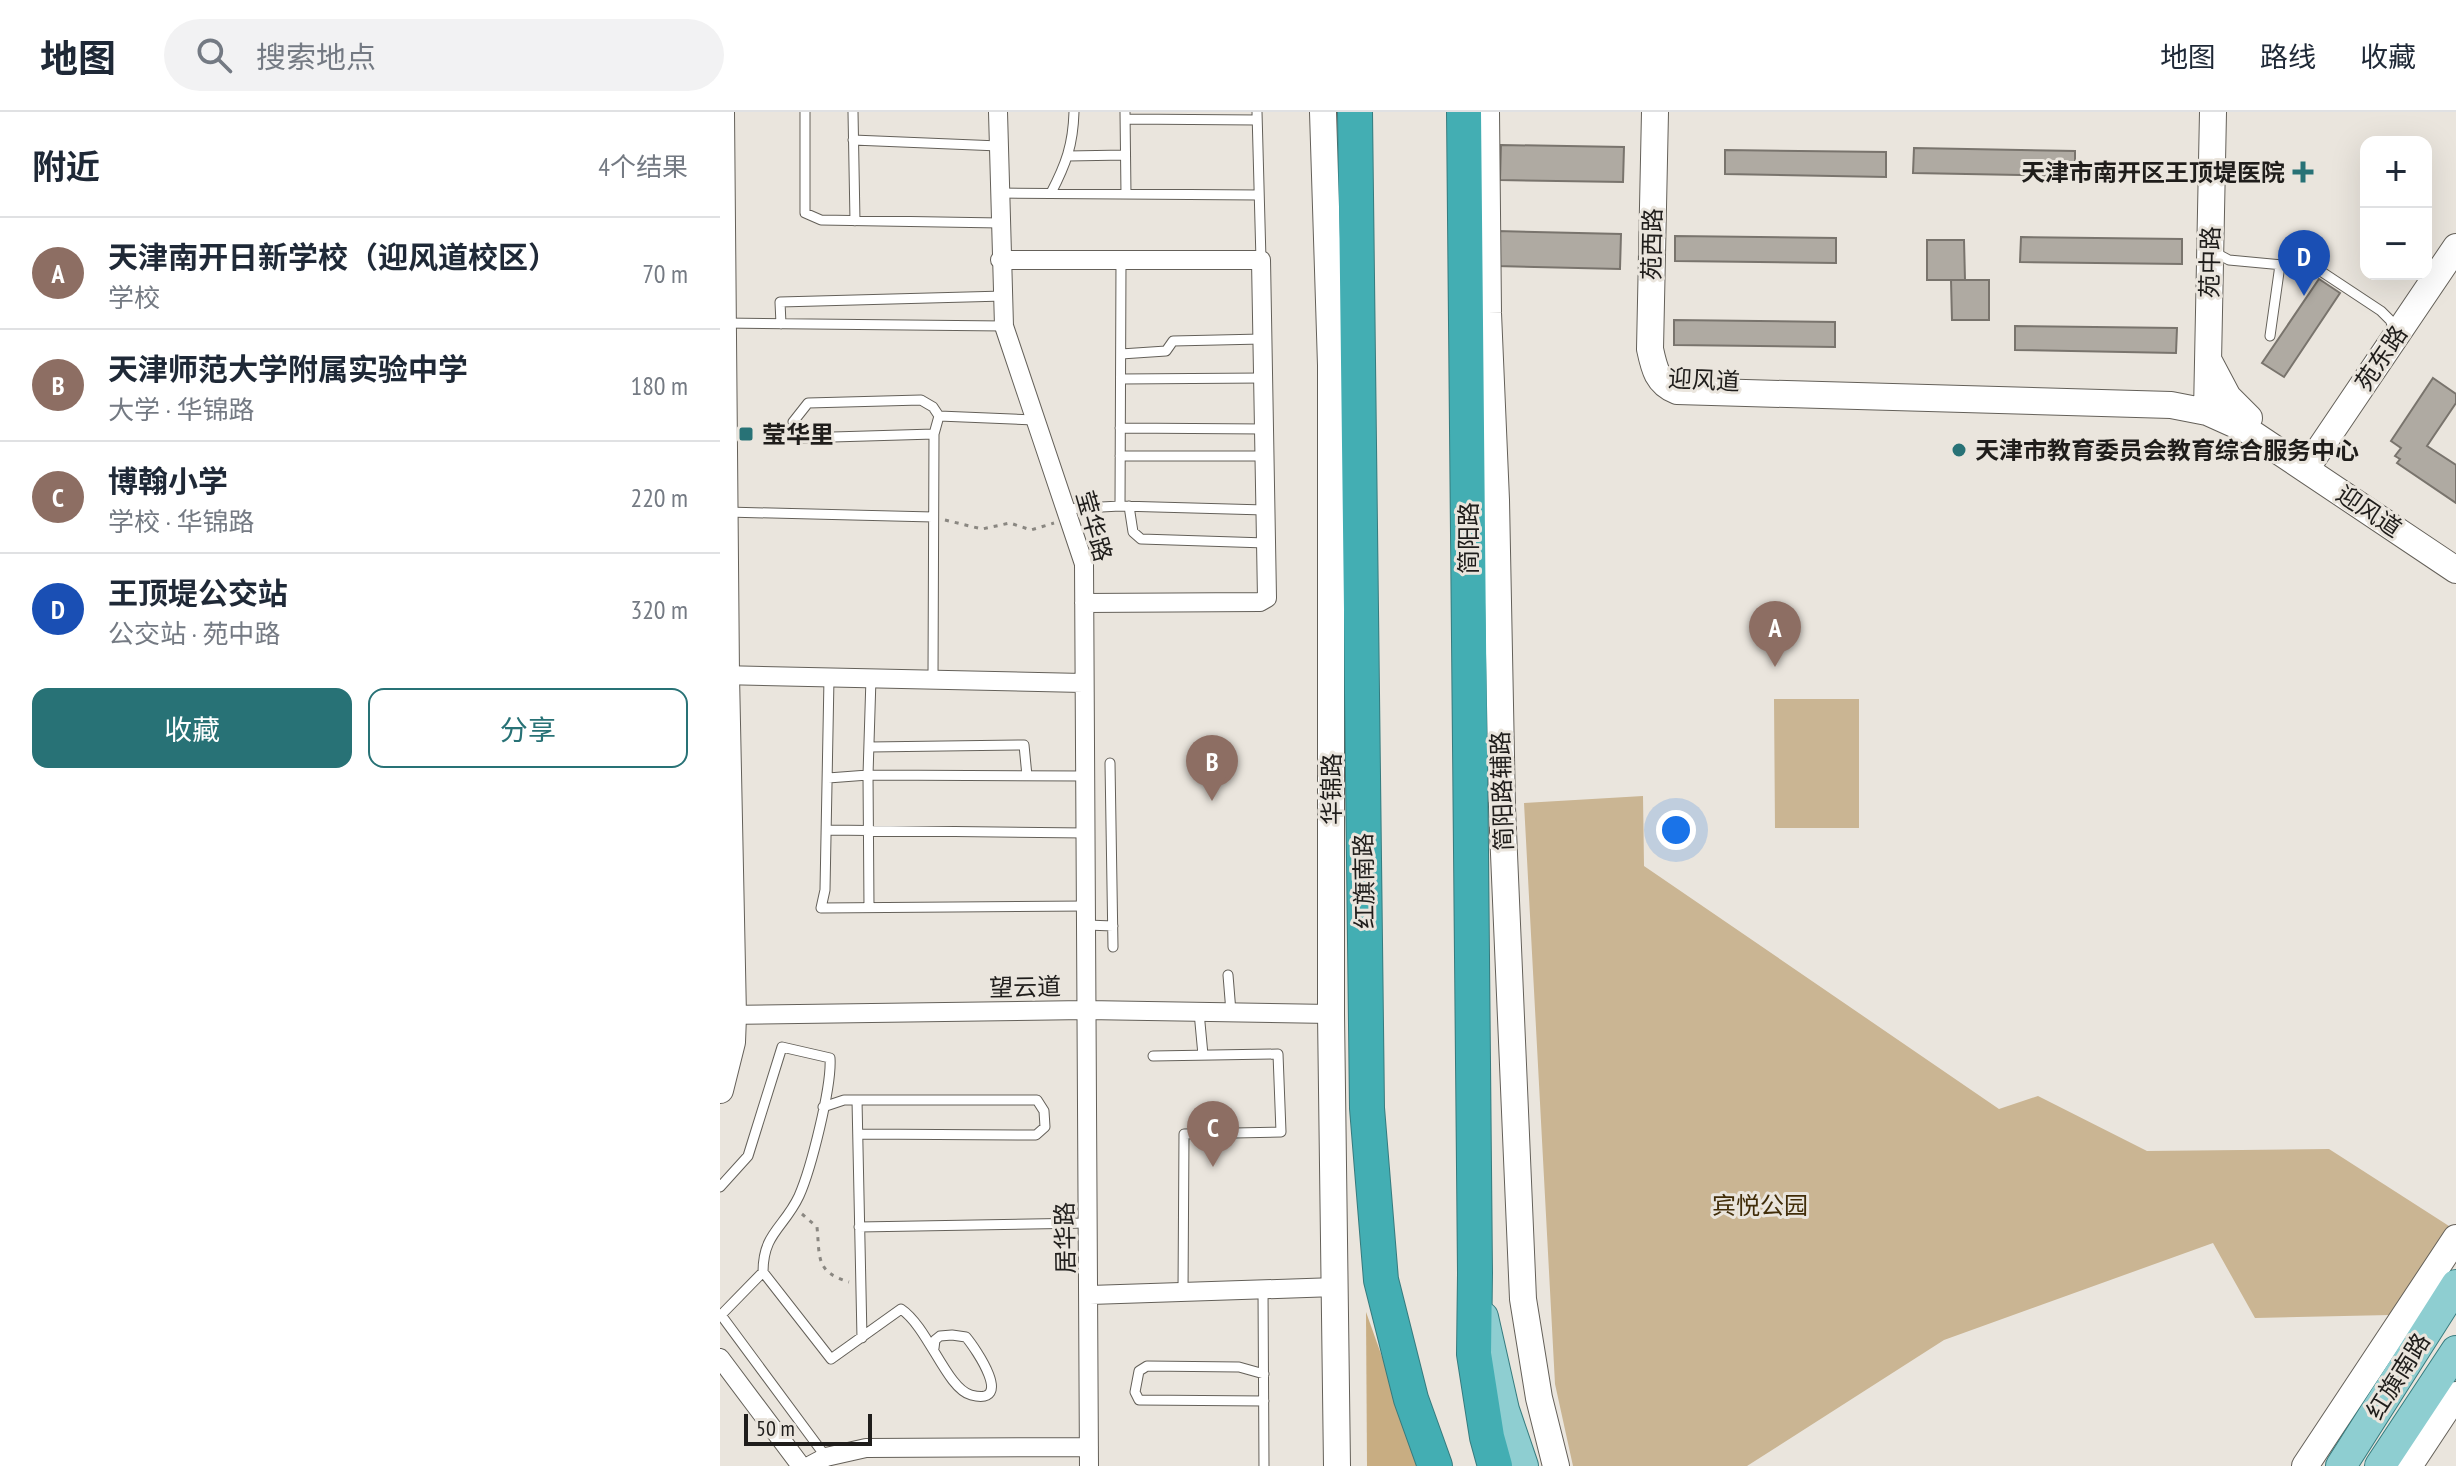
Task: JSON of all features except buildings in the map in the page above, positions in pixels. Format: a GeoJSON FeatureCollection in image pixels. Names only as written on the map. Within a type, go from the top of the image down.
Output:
{"type":"FeatureCollection","features":[{"type":"Feature","properties":{"kind":"highway","name":"红旗南路"},"geometry":{"type":"LineString","coordinates":[[1355,112],[1367,1108],[1381,1280],[1411,1399],[1435,1466]]}},
{"type":"Feature","properties":{"kind":"highway","name":"简阳路"},"geometry":{"type":"LineString","coordinates":[[1464,112],[1475,1273]]}},
{"type":"Feature","properties":{"kind":"highway"},"geometry":{"type":"LineString","coordinates":[[1475,1273],[1474,1354],[1487,1437],[1495,1466]]}},
{"type":"Feature","properties":{"kind":"main road"},"geometry":{"type":"LineString","coordinates":[[1475,1273],[1504,1410],[1523,1466]]}},
{"type":"Feature","properties":{"kind":"main road","name":"红旗南路"},"geometry":{"type":"LineString","coordinates":[[2341,1466],[2456,1285]]}},
{"type":"Feature","properties":{"kind":"main road","name":"红旗南路"},"geometry":{"type":"LineString","coordinates":[[2380,1466],[2456,1351]]}},
{"type":"Feature","properties":{"kind":"street"},"geometry":{"type":"LineString","coordinates":[[720,1090],[732,1042],[726,1016],[721,112]]}},
{"type":"Feature","properties":{"kind":"street","name":"莹华路"},"geometry":{"type":"LineString","coordinates":[[998,112],[1004,326],[1084,564],[1086,1010]]}},
{"type":"Feature","properties":{"kind":"street","name":"华锦路"},"geometry":{"type":"LineString","coordinates":[[1323,112],[1331,365],[1331,1014],[1337,1466]]}},
{"type":"Feature","properties":{"kind":"street","name":"简阳路辅路"},"geometry":{"type":"LineString","coordinates":[[1486,112],[1488,313],[1496,500],[1502,807],[1523,1299],[1539,1398],[1556,1466]]}},
{"type":"Feature","properties":{"kind":"street","name":"苑西路"},"geometry":{"type":"LineString","coordinates":[[1655,112],[1650,349],[1657,375]]}},
{"type":"Feature","properties":{"kind":"street","name":"苑中路"},"geometry":{"type":"LineString","coordinates":[[2202,404],[2213,255],[2203,112]]}},
{"type":"Feature","properties":{"kind":"street","name":"苑中路"},"geometry":{"type":"LineString","coordinates":[[2202,404],[2208,360],[2213,255],[2213,112]]}},
{"type":"Feature","properties":{"kind":"street","name":"苑东路"},"geometry":{"type":"LineString","coordinates":[[2318,468],[2332,431],[2456,247]]}},
{"type":"Feature","properties":{"kind":"street"},"geometry":{"type":"LineString","coordinates":[[1000,260],[1261,260],[1267,598],[1260,602],[1084,603]]}},
{"type":"Feature","properties":{"kind":"street","name":"苑东路"},"geometry":{"type":"LineString","coordinates":[[2318,468],[2456,272]]}},
{"type":"Feature","properties":{"kind":"street"},"geometry":{"type":"LineString","coordinates":[[2208,360],[2228,397],[2249,418]]}},
{"type":"Feature","properties":{"kind":"street","name":"迎风道"},"geometry":{"type":"LineString","coordinates":[[1657,375],[1674,381],[2202,404],[2249,418],[2318,468],[2456,555]]}},
{"type":"Feature","properties":{"kind":"street","name":"迎风道"},"geometry":{"type":"LineString","coordinates":[[2202,404],[2318,468],[2352,500],[2456,570]]}},
{"type":"Feature","properties":{"kind":"street"},"geometry":{"type":"LineString","coordinates":[[723,675],[1083,683]]}},
{"type":"Feature","properties":{"kind":"street","name":"望云道"},"geometry":{"type":"LineString","coordinates":[[726,1016],[1086,1010],[1331,1014]]}},
{"type":"Feature","properties":{"kind":"street","name":"居华路"},"geometry":{"type":"LineString","coordinates":[[1086,1010],[1089,1457]]}},
{"type":"Feature","properties":{"kind":"street"},"geometry":{"type":"LineString","coordinates":[[2305,1466],[2456,1238]]}},
{"type":"Feature","properties":{"kind":"street"},"geometry":{"type":"LineString","coordinates":[[1090,1295],[1336,1287]]}},
{"type":"Feature","properties":{"kind":"street"},"geometry":{"type":"LineString","coordinates":[[720,1358],[801,1466]]}},
{"type":"Feature","properties":{"kind":"street"},"geometry":{"type":"LineString","coordinates":[[2409,1466],[2456,1395]]}},
{"type":"Feature","properties":{"kind":"street"},"geometry":{"type":"LineString","coordinates":[[809,1466],[826,1457],[866,1448],[1089,1457]]}},
{"type":"Feature","properties":{"kind":"lane"},"geometry":{"type":"LineString","coordinates":[[805,112],[805,213],[821,220],[1000,223]]}},
{"type":"Feature","properties":{"kind":"lane"},"geometry":{"type":"LineString","coordinates":[[853,112],[855,221]]}},
{"type":"Feature","properties":{"kind":"lane"},"geometry":{"type":"LineString","coordinates":[[1051,193],[1068,156],[1073,138],[1074,112]]}},
{"type":"Feature","properties":{"kind":"lane"},"geometry":{"type":"LineString","coordinates":[[1126,194],[1125,116],[1257,116],[1261,260]]}},
{"type":"Feature","properties":{"kind":"lane"},"geometry":{"type":"LineString","coordinates":[[853,140],[999,146]]}},
{"type":"Feature","properties":{"kind":"lane"},"geometry":{"type":"LineString","coordinates":[[1068,156],[1125,155]]}},
{"type":"Feature","properties":{"kind":"lane"},"geometry":{"type":"LineString","coordinates":[[999,193],[1259,195]]}},
{"type":"Feature","properties":{"kind":"lane"},"geometry":{"type":"LineString","coordinates":[[2213,255],[2311,267],[2332,277],[2387,317],[2394,330],[2393,341]]}},
{"type":"Feature","properties":{"kind":"lane"},"geometry":{"type":"LineString","coordinates":[[1121,261],[1120,456],[1125,506],[1133,532],[1141,539],[1266,543]]}},
{"type":"Feature","properties":{"kind":"lane"},"geometry":{"type":"LineString","coordinates":[[2270,336],[2280,265]]}},
{"type":"Feature","properties":{"kind":"lane"},"geometry":{"type":"LineString","coordinates":[[781,324],[780,302],[1004,296]]}},
{"type":"Feature","properties":{"kind":"lane"},"geometry":{"type":"LineString","coordinates":[[722,323],[1004,326]]}},
{"type":"Feature","properties":{"kind":"lane"},"geometry":{"type":"LineString","coordinates":[[1121,354],[1166,351],[1173,341],[1262,339]]}},
{"type":"Feature","properties":{"kind":"lane"},"geometry":{"type":"LineString","coordinates":[[1121,379],[1263,378]]}},
{"type":"Feature","properties":{"kind":"lane"},"geometry":{"type":"LineString","coordinates":[[933,678],[934,434],[939,416],[933,407],[921,400],[808,403],[793,422],[799,438],[934,434]]}},
{"type":"Feature","properties":{"kind":"lane"},"geometry":{"type":"LineString","coordinates":[[939,416],[1035,420]]}},
{"type":"Feature","properties":{"kind":"lane"},"geometry":{"type":"LineString","coordinates":[[1120,428],[1264,429]]}},
{"type":"Feature","properties":{"kind":"lane"},"geometry":{"type":"LineString","coordinates":[[1120,456],[1264,456]]}},
{"type":"Feature","properties":{"kind":"lane"},"geometry":{"type":"LineString","coordinates":[[1067,514],[1125,506],[1265,510]]}},
{"type":"Feature","properties":{"kind":"lane"},"geometry":{"type":"LineString","coordinates":[[723,512],[933,517]]}},
{"type":"Feature","properties":{"kind":"lane"},"geometry":{"type":"LineString","coordinates":[[829,678],[825,890],[821,908],[1087,906]]}},
{"type":"Feature","properties":{"kind":"lane"},"geometry":{"type":"LineString","coordinates":[[869,907],[871,678]]}},
{"type":"Feature","properties":{"kind":"lane"},"geometry":{"type":"LineString","coordinates":[[870,747],[1024,745],[1027,776]]}},
{"type":"Feature","properties":{"kind":"lane"},"geometry":{"type":"LineString","coordinates":[[1110,763],[1113,947]]}},
{"type":"Feature","properties":{"kind":"lane"},"geometry":{"type":"LineString","coordinates":[[828,778],[868,775],[1085,776]]}},
{"type":"Feature","properties":{"kind":"lane"},"geometry":{"type":"LineString","coordinates":[[827,830],[1086,833]]}},
{"type":"Feature","properties":{"kind":"lane"},"geometry":{"type":"LineString","coordinates":[[1087,925],[1113,926]]}},
{"type":"Feature","properties":{"kind":"lane"},"geometry":{"type":"LineString","coordinates":[[1228,975],[1231,1012]]}},
{"type":"Feature","properties":{"kind":"lane"},"geometry":{"type":"LineString","coordinates":[[1199,1012],[1203,1055]]}},
{"type":"Feature","properties":{"kind":"lane"},"geometry":{"type":"LineString","coordinates":[[720,1187],[748,1156],[782,1047],[830,1058],[831,1072],[799,1195],[763,1252],[763,1272],[831,1359],[901,1309],[910,1315],[934,1348],[954,1384],[967,1395],[988,1393],[991,1381],[986,1367],[966,1337],[940,1336],[935,1340],[934,1348]]}},
{"type":"Feature","properties":{"kind":"lane"},"geometry":{"type":"LineString","coordinates":[[1153,1056],[1278,1054],[1281,1132],[1184,1134],[1183,1292]]}},
{"type":"Feature","properties":{"kind":"lane"},"geometry":{"type":"LineString","coordinates":[[823,1107],[844,1100],[1037,1100],[1044,1111],[1045,1127],[1036,1135],[858,1134]]}},
{"type":"Feature","properties":{"kind":"lane"},"geometry":{"type":"LineString","coordinates":[[857,1100],[862,1338]]}},
{"type":"Feature","properties":{"kind":"lane"},"geometry":{"type":"LineString","coordinates":[[859,1227],[1089,1223]]}},
{"type":"Feature","properties":{"kind":"lane"},"geometry":{"type":"LineString","coordinates":[[763,1272],[721,1316],[826,1457]]}},
{"type":"Feature","properties":{"kind":"lane"},"geometry":{"type":"LineString","coordinates":[[1263,1289],[1264,1466]]}},
{"type":"Feature","properties":{"kind":"lane"},"geometry":{"type":"LineString","coordinates":[[1264,1374],[1239,1367],[1147,1366],[1139,1371],[1135,1392],[1139,1400],[1264,1401]]}},
{"type":"Feature","properties":{"kind":"path"},"geometry":{"type":"LineString","coordinates":[[933,517],[982,529],[1010,523],[1031,530],[1067,514]]}},
{"type":"Feature","properties":{"kind":"path"},"geometry":{"type":"LineString","coordinates":[[793,1207],[817,1227],[817,1250],[826,1271],[838,1279],[861,1286]]}},
{"type":"Feature","properties":{"kind":"green space"},"geometry":{"type":"Polygon","coordinates":[[[1774,699],[1859,699],[1859,828],[1775,828],[1774,699]]]}},
{"type":"Feature","properties":{"kind":"green space","name":"宾悦公园"},"geometry":{"type":"Polygon","coordinates":[[[1643,796],[1644,866],[1999,1109],[2038,1096],[2147,1151],[2329,1149],[2449,1226],[2390,1315],[2255,1318],[2213,1243],[1944,1340],[1747,1466],[1573,1466],[1555,1384],[1524,803],[1643,796]]]}},
{"type":"Feature","properties":{"kind":"shaded area"},"geometry":{"type":"Polygon","coordinates":[[[1366,1312],[1421,1466],[1367,1466],[1366,1312]]]}},
{"type":"Feature","properties":{"kind":"place","name":"天津市南开区王顶堤医院"},"geometry":{"type":"Point","coordinates":[2303,172]}},
{"type":"Feature","properties":{"kind":"place","name":"王顶堤公交站"},"geometry":{"type":"Point","coordinates":[2304,296]}},
{"type":"Feature","properties":{"kind":"place","name":"莹华里"},"geometry":{"type":"Point","coordinates":[746,434]}},
{"type":"Feature","properties":{"kind":"place","name":"天津市教育委员会教育综合服务中心"},"geometry":{"type":"Point","coordinates":[1959,450]}},
{"type":"Feature","properties":{"kind":"place","name":"天津南开日新学校（迎风道校区）"},"geometry":{"type":"Point","coordinates":[1775,667]}},
{"type":"Feature","properties":{"kind":"place","name":"天津师范大学附属实验中学"},"geometry":{"type":"Point","coordinates":[1212,801]}},
{"type":"Feature","properties":{"kind":"place","name":"博翰小学"},"geometry":{"type":"Point","coordinates":[1213,1167]}}]}
